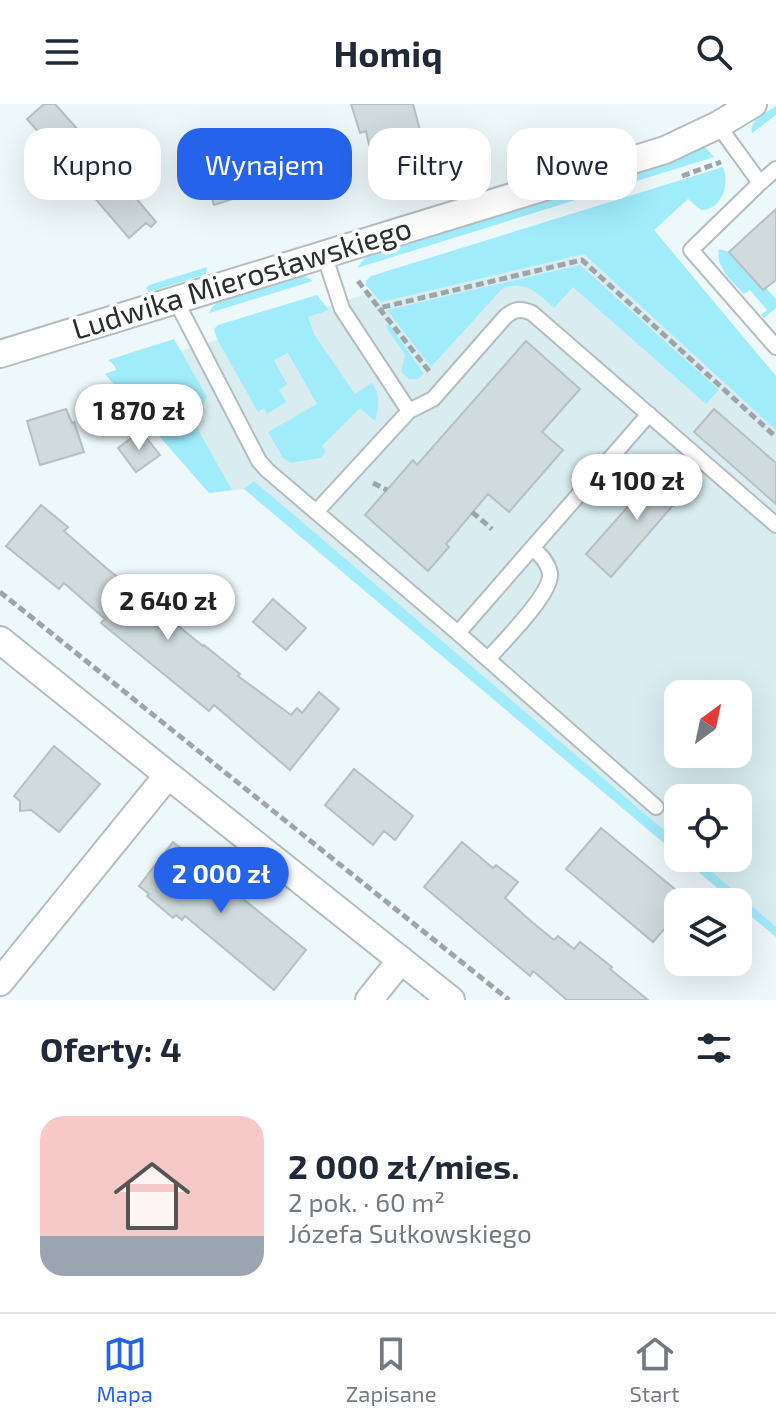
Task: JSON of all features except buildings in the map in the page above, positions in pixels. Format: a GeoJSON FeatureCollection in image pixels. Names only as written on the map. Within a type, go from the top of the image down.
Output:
{"type":"FeatureCollection","features":[{"type":"Feature","properties":{"kind":"street","name":"Ludwika Mierosławskiego"},"geometry":{"type":"LineString","coordinates":[[0,354],[665,150],[753,104]]}},
{"type":"Feature","properties":{"kind":"street"},"geometry":{"type":"LineString","coordinates":[[0,640],[451,1000]]}},
{"type":"Feature","properties":{"kind":"street"},"geometry":{"type":"LineString","coordinates":[[0,982],[168,775]]}},
{"type":"Feature","properties":{"kind":"street"},"geometry":{"type":"LineString","coordinates":[[369,1000],[401,960]]}},
{"type":"Feature","properties":{"kind":"lane"},"geometry":{"type":"LineString","coordinates":[[718,125],[760,183]]}},
{"type":"Feature","properties":{"kind":"lane"},"geometry":{"type":"LineString","coordinates":[[775,172],[691,250],[776,347]]}},
{"type":"Feature","properties":{"kind":"lane"},"geometry":{"type":"LineString","coordinates":[[324,254],[342,309],[409,411]]}},
{"type":"Feature","properties":{"kind":"lane"},"geometry":{"type":"LineString","coordinates":[[175,299],[259,461],[656,807]]}},
{"type":"Feature","properties":{"kind":"lane"},"geometry":{"type":"LineString","coordinates":[[316,512],[409,411],[433,399],[506,316],[519,309],[532,313],[776,525]]}},
{"type":"Feature","properties":{"kind":"lane"},"geometry":{"type":"LineString","coordinates":[[458,633],[649,414]]}},
{"type":"Feature","properties":{"kind":"lane"},"geometry":{"type":"LineString","coordinates":[[488,659],[549,584],[546,565],[541,555],[532,548]]}},
{"type":"Feature","properties":{"kind":"path"},"geometry":{"type":"LineString","coordinates":[[354,276],[379,308]]}},
{"type":"Feature","properties":{"kind":"path"},"geometry":{"type":"LineString","coordinates":[[372,482],[387,490]]}},
{"type":"Feature","properties":{"kind":"path"},"geometry":{"type":"LineString","coordinates":[[472,512],[492,529]]}},
{"type":"Feature","properties":{"kind":"path"},"geometry":{"type":"LineString","coordinates":[[0,592],[509,1000]]}},
{"type":"Feature","properties":{"kind":"shaded area"},"geometry":{"type":"Polygon","coordinates":[[[776,106],[776,115],[752,133],[756,120],[776,106]]]}},
{"type":"Feature","properties":{"kind":"shaded area"},"geometry":{"type":"Polygon","coordinates":[[[705,147],[714,157],[637,181],[637,169],[705,147]]]}},
{"type":"Feature","properties":{"kind":"shaded area"},"geometry":{"type":"Polygon","coordinates":[[[723,167],[725,188],[714,206],[701,210],[688,199],[654,230],[776,376],[776,430],[584,254],[381,302],[366,285],[371,276],[616,200],[637,200],[637,194],[723,167]]]}},
{"type":"Feature","properties":{"kind":"shaded area"},"geometry":{"type":"Polygon","coordinates":[[[540,200],[576,200],[357,268],[372,254],[540,200]]]}},
{"type":"Feature","properties":{"kind":"shaded area"},"geometry":{"type":"Polygon","coordinates":[[[627,217],[776,390],[776,937],[752,917],[752,888],[717,888],[699,872],[752,872],[752,784],[664,784],[664,843],[244,489],[209,493],[105,374],[627,217]]]}},
{"type":"Feature","properties":{"kind":"shaded area"},"geometry":{"type":"Polygon","coordinates":[[[719,249],[729,252],[763,290],[766,288],[776,299],[776,308],[764,318],[761,315],[767,310],[750,290],[744,294],[726,274],[718,256],[719,249]]]}},
{"type":"Feature","properties":{"kind":"shaded area"},"geometry":{"type":"Polygon","coordinates":[[[580,265],[719,390],[706,404],[573,287],[554,308],[537,293],[524,287],[502,289],[431,367],[387,310],[580,265]]]}},
{"type":"Feature","properties":{"kind":"shaded area"},"geometry":{"type":"Polygon","coordinates":[[[207,267],[206,274],[149,292],[146,288],[149,285],[207,267]]]}},
{"type":"Feature","properties":{"kind":"shaded area"},"geometry":{"type":"Polygon","coordinates":[[[303,275],[313,281],[209,313],[221,300],[303,275]]]}},
{"type":"Feature","properties":{"kind":"shaded area"},"geometry":{"type":"Polygon","coordinates":[[[317,295],[329,310],[308,317],[314,334],[355,394],[372,383],[378,397],[377,411],[375,421],[360,408],[322,446],[326,452],[320,458],[291,463],[283,458],[268,432],[317,404],[288,353],[274,360],[287,384],[279,390],[286,402],[267,414],[264,408],[258,412],[214,329],[218,325],[317,295]]]}},
{"type":"Feature","properties":{"kind":"shaded area"},"geometry":{"type":"Polygon","coordinates":[[[389,324],[424,374],[418,379],[409,379],[401,372],[405,355],[386,327],[389,324]]]}},
{"type":"Feature","properties":{"kind":"shaded area"},"geometry":{"type":"Polygon","coordinates":[[[174,339],[207,397],[193,421],[232,490],[209,493],[105,374],[116,370],[108,360],[174,339]]]}},
{"type":"Feature","properties":{"kind":"shaded area"},"geometry":{"type":"Polygon","coordinates":[[[254,481],[664,830],[664,843],[244,489],[254,481]]]}},
{"type":"Feature","properties":{"kind":"shaded area"},"geometry":{"type":"Polygon","coordinates":[[[699,872],[712,872],[731,888],[717,888],[699,872]]]}},
{"type":"Feature","properties":{"kind":"shaded area"},"geometry":{"type":"Polygon","coordinates":[[[752,906],[776,927],[776,937],[752,917],[752,906]]]}}]}
